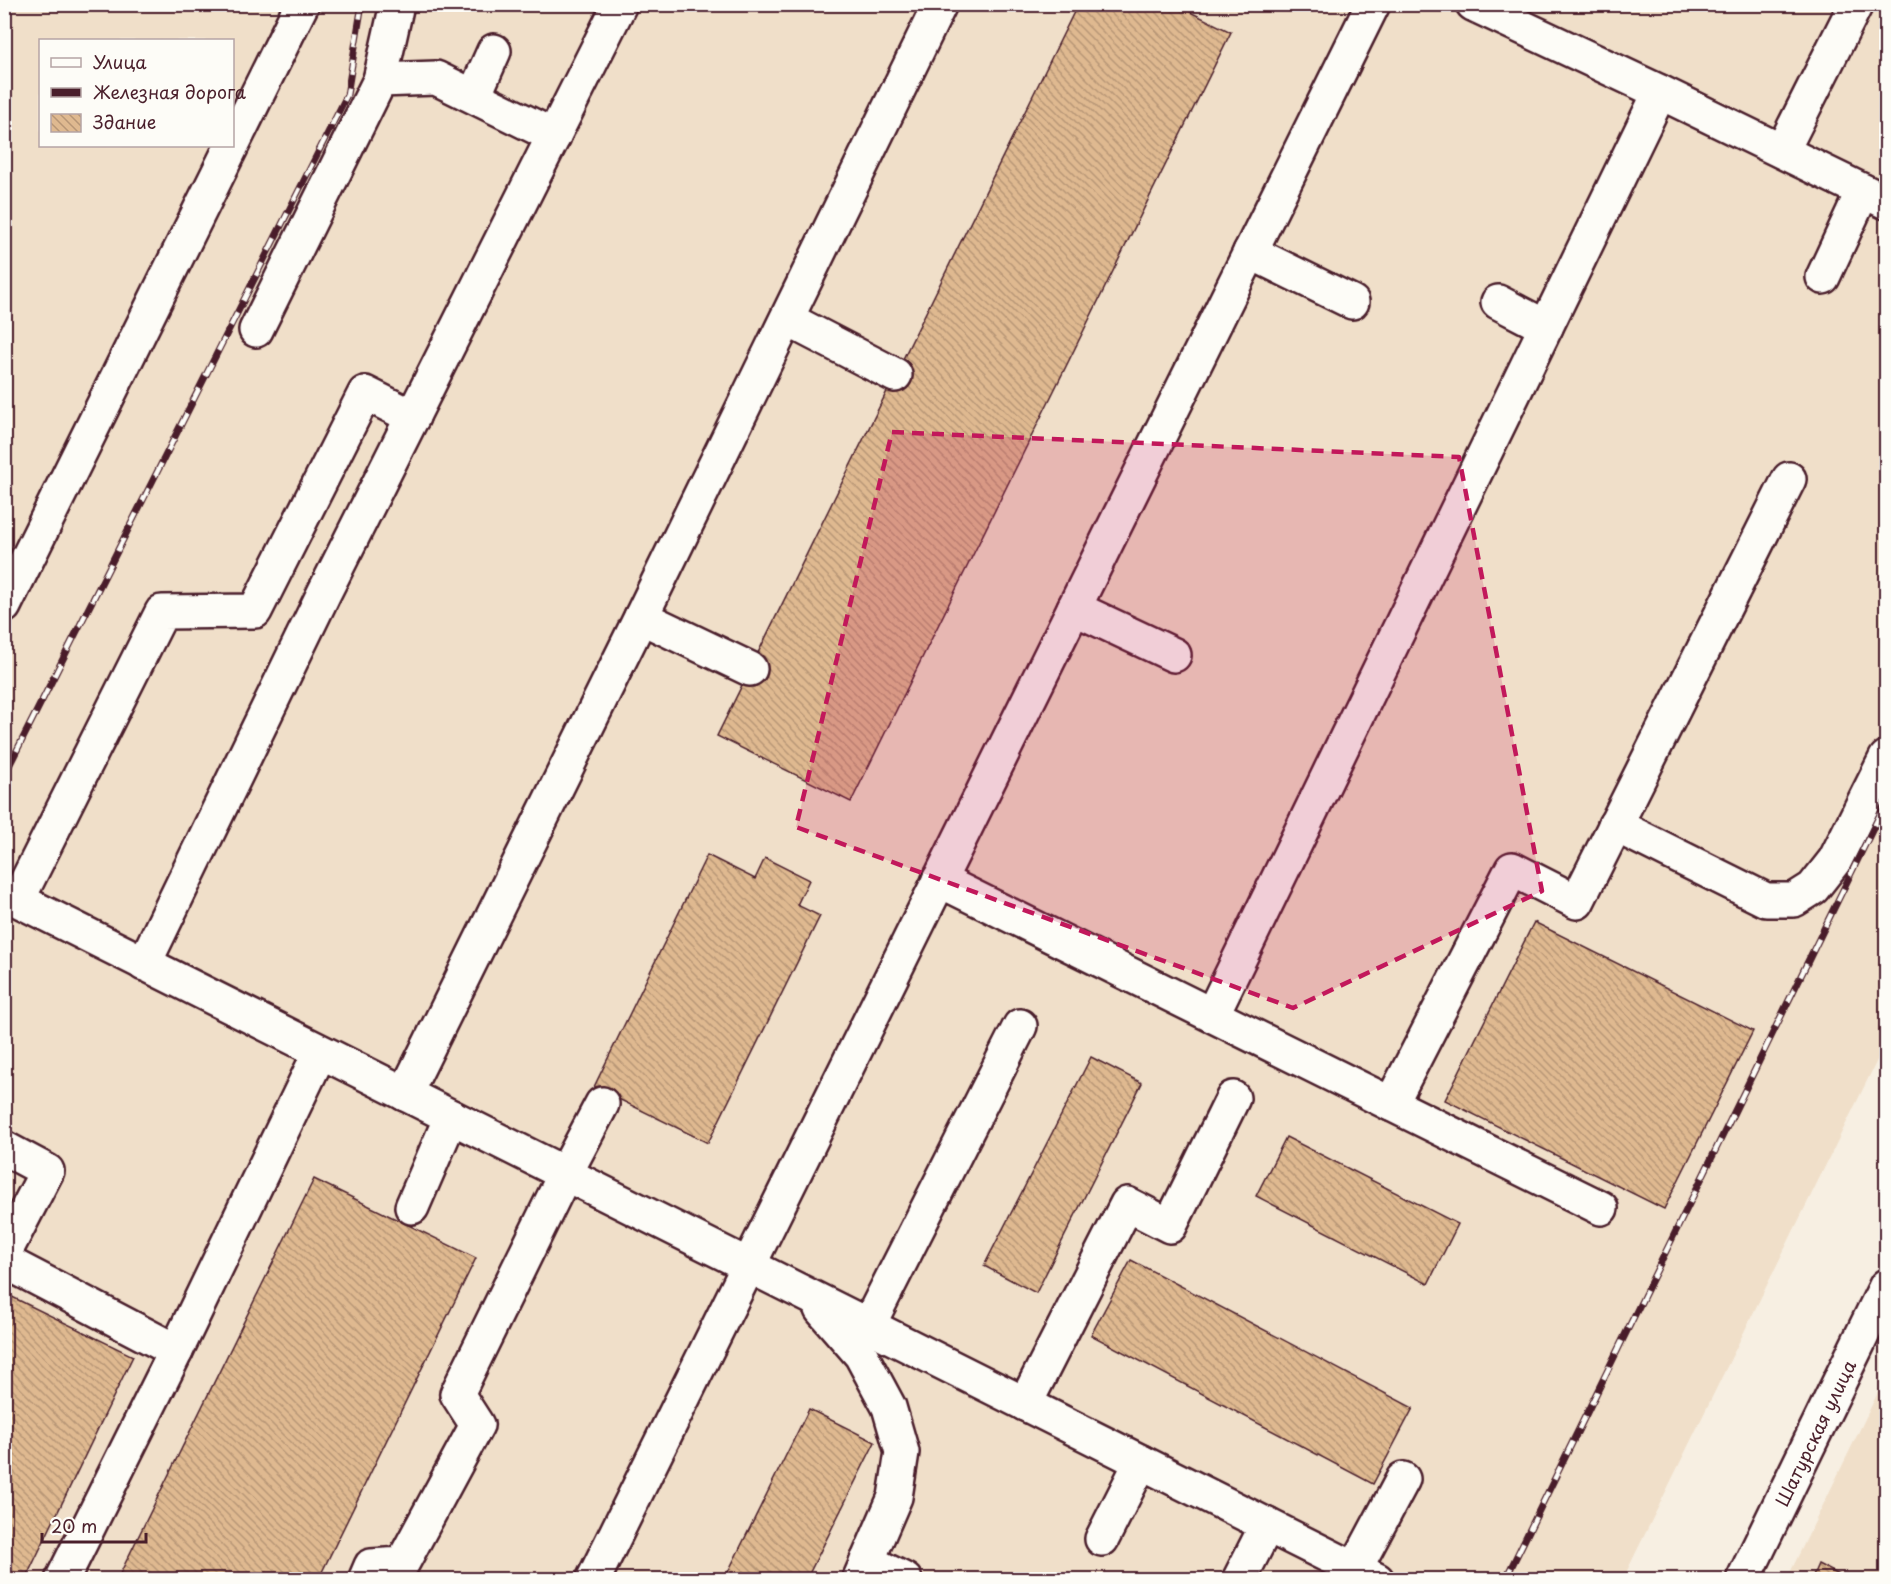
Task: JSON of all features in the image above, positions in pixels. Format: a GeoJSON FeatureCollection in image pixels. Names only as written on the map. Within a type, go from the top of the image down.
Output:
{"type":"FeatureCollection","features":[{"type":"Feature","properties":{"kind":"street"},"geometry":{"type":"LineString","coordinates":[[234,141],[302,4]]}},
{"type":"Feature","properties":{"kind":"street"},"geometry":{"type":"LineString","coordinates":[[256,330],[380,80],[397,4]]}},
{"type":"Feature","properties":{"kind":"street"},"geometry":{"type":"LineString","coordinates":[[144,964],[324,593],[620,4]]}},
{"type":"Feature","properties":{"kind":"street"},"geometry":{"type":"LineString","coordinates":[[405,1094],[940,4]]}},
{"type":"Feature","properties":{"kind":"street"},"geometry":{"type":"LineString","coordinates":[[592,1580],[1372,4]]}},
{"type":"Feature","properties":{"kind":"street"},"geometry":{"type":"LineString","coordinates":[[1473,4],[1875,196],[1823,276]]}},
{"type":"Feature","properties":{"kind":"street"},"geometry":{"type":"LineString","coordinates":[[1782,151],[1856,4]]}},
{"type":"Feature","properties":{"kind":"street"},"geometry":{"type":"LineString","coordinates":[[474,96],[494,51]]}},
{"type":"Feature","properties":{"kind":"street"},"geometry":{"type":"LineString","coordinates":[[380,80],[436,78],[554,136]]}},
{"type":"Feature","properties":{"kind":"street"},"geometry":{"type":"LineString","coordinates":[[1212,1015],[1660,92]]}},
{"type":"Feature","properties":{"kind":"street"},"geometry":{"type":"LineString","coordinates":[[4,606],[231,147]]}},
{"type":"Feature","properties":{"kind":"street"},"geometry":{"type":"LineString","coordinates":[[1250,252],[1352,302]]}},
{"type":"Feature","properties":{"kind":"street"},"geometry":{"type":"LineString","coordinates":[[1498,302],[1546,327]]}},
{"type":"Feature","properties":{"kind":"street"},"geometry":{"type":"LineString","coordinates":[[787,319],[895,375]]}},
{"type":"Feature","properties":{"kind":"street"},"geometry":{"type":"LineString","coordinates":[[413,417],[365,393],[255,611],[162,612],[11,896],[1366,1574],[1402,1479]]}},
{"type":"Feature","properties":{"kind":"street"},"geometry":{"type":"LineString","coordinates":[[1392,1104],[1512,869],[1577,902],[1789,479]]}},
{"type":"Feature","properties":{"kind":"street"},"geometry":{"type":"LineString","coordinates":[[1074,608],[1174,655]]}},
{"type":"Feature","properties":{"kind":"street"},"geometry":{"type":"LineString","coordinates":[[641,617],[750,669]]}},
{"type":"Feature","properties":{"kind":"street"},"geometry":{"type":"LineString","coordinates":[[1615,825],[1766,900],[1794,900],[1813,888],[1835,860],[1887,758]]}},
{"type":"Feature","properties":{"kind":"street"},"geometry":{"type":"LineString","coordinates":[[939,880],[1601,1208]]}},
{"type":"Feature","properties":{"kind":"street"},"geometry":{"type":"LineString","coordinates":[[868,1326],[1020,1026]]}},
{"type":"Feature","properties":{"kind":"street"},"geometry":{"type":"LineString","coordinates":[[62,1580],[176,1351],[320,1052]]}},
{"type":"Feature","properties":{"kind":"street"},"geometry":{"type":"LineString","coordinates":[[1025,1404],[1127,1204],[1170,1226],[1233,1098]]}},
{"type":"Feature","properties":{"kind":"street"},"geometry":{"type":"LineString","coordinates":[[365,1580],[371,1566],[402,1564],[477,1425],[457,1394],[602,1104]]}},
{"type":"Feature","properties":{"kind":"street"},"geometry":{"type":"LineString","coordinates":[[412,1208],[451,1117]]}},
{"type":"Feature","properties":{"kind":"street"},"geometry":{"type":"LineString","coordinates":[[4,1149],[47,1172],[4,1254]]}},
{"type":"Feature","properties":{"kind":"street"},"geometry":{"type":"LineString","coordinates":[[4,1261],[176,1351]]}},
{"type":"Feature","properties":{"kind":"street","name":"Шатурская улица"},"geometry":{"type":"LineString","coordinates":[[1743,1580],[1887,1286]]}},
{"type":"Feature","properties":{"kind":"street"},"geometry":{"type":"LineString","coordinates":[[810,1297],[861,1355],[890,1407],[902,1452],[895,1497],[863,1570],[905,1580]]}},
{"type":"Feature","properties":{"kind":"street"},"geometry":{"type":"LineString","coordinates":[[1102,1539],[1141,1462]]}},
{"type":"Feature","properties":{"kind":"street"},"geometry":{"type":"LineString","coordinates":[[1239,1580],[1267,1525]]}},
{"type":"Feature","properties":{"kind":"highlighted area"},"geometry":{"type":"Polygon","coordinates":[[[892,432],[1459,457],[1542,891],[1293,1008],[796,827],[892,432]]]}},
{"type":"Feature","properties":{"kind":"shaded area"},"geometry":{"type":"Polygon","coordinates":[[[5,5],[1886,5],[1886,1042],[1623,1579],[5,1580],[5,5]]]}},
{"type":"Feature","properties":{"kind":"shaded area"},"geometry":{"type":"Polygon","coordinates":[[[1886,1376],[1886,1579],[1787,1579],[1886,1376]]]}},
{"type":"Feature","properties":{"kind":"building"},"geometry":{"type":"Polygon","coordinates":[[[1078,4],[1174,4],[1231,32],[851,802],[717,736],[1078,4]]]}},
{"type":"Feature","properties":{"kind":"building"},"geometry":{"type":"Polygon","coordinates":[[[707,855],[755,879],[765,858],[809,880],[797,905],[820,916],[708,1143],[594,1087],[707,855]]]}},
{"type":"Feature","properties":{"kind":"building"},"geometry":{"type":"Polygon","coordinates":[[[1534,922],[1753,1031],[1664,1209],[1445,1100],[1534,922]]]}},
{"type":"Feature","properties":{"kind":"building"},"geometry":{"type":"Polygon","coordinates":[[[1091,1057],[1142,1083],[1036,1293],[984,1266],[1091,1057]]]}},
{"type":"Feature","properties":{"kind":"building"},"geometry":{"type":"Polygon","coordinates":[[[1286,1137],[1458,1224],[1428,1284],[1256,1196],[1286,1137]]]}},
{"type":"Feature","properties":{"kind":"building"},"geometry":{"type":"Polygon","coordinates":[[[314,1179],[476,1258],[318,1580],[117,1580],[314,1179]]]}},
{"type":"Feature","properties":{"kind":"building"},"geometry":{"type":"Polygon","coordinates":[[[1131,1260],[1413,1408],[1373,1484],[1091,1335],[1131,1260]]]}},
{"type":"Feature","properties":{"kind":"building"},"geometry":{"type":"Polygon","coordinates":[[[4,1293],[133,1356],[25,1580],[4,1580],[4,1293]]]}},
{"type":"Feature","properties":{"kind":"building"},"geometry":{"type":"Polygon","coordinates":[[[809,1409],[875,1442],[806,1580],[724,1580],[809,1409]]]}},
{"type":"Feature","properties":{"kind":"building"},"geometry":{"type":"Polygon","coordinates":[[[1818,1564],[1849,1580],[1811,1580],[1818,1564]]]}},
{"type":"Feature","properties":{"kind":"railway"},"geometry":{"type":"LineString","coordinates":[[4,776],[347,95],[362,4]]}},
{"type":"Feature","properties":{"kind":"railway"},"geometry":{"type":"LineString","coordinates":[[1505,1580],[1886,802]]}}]}
